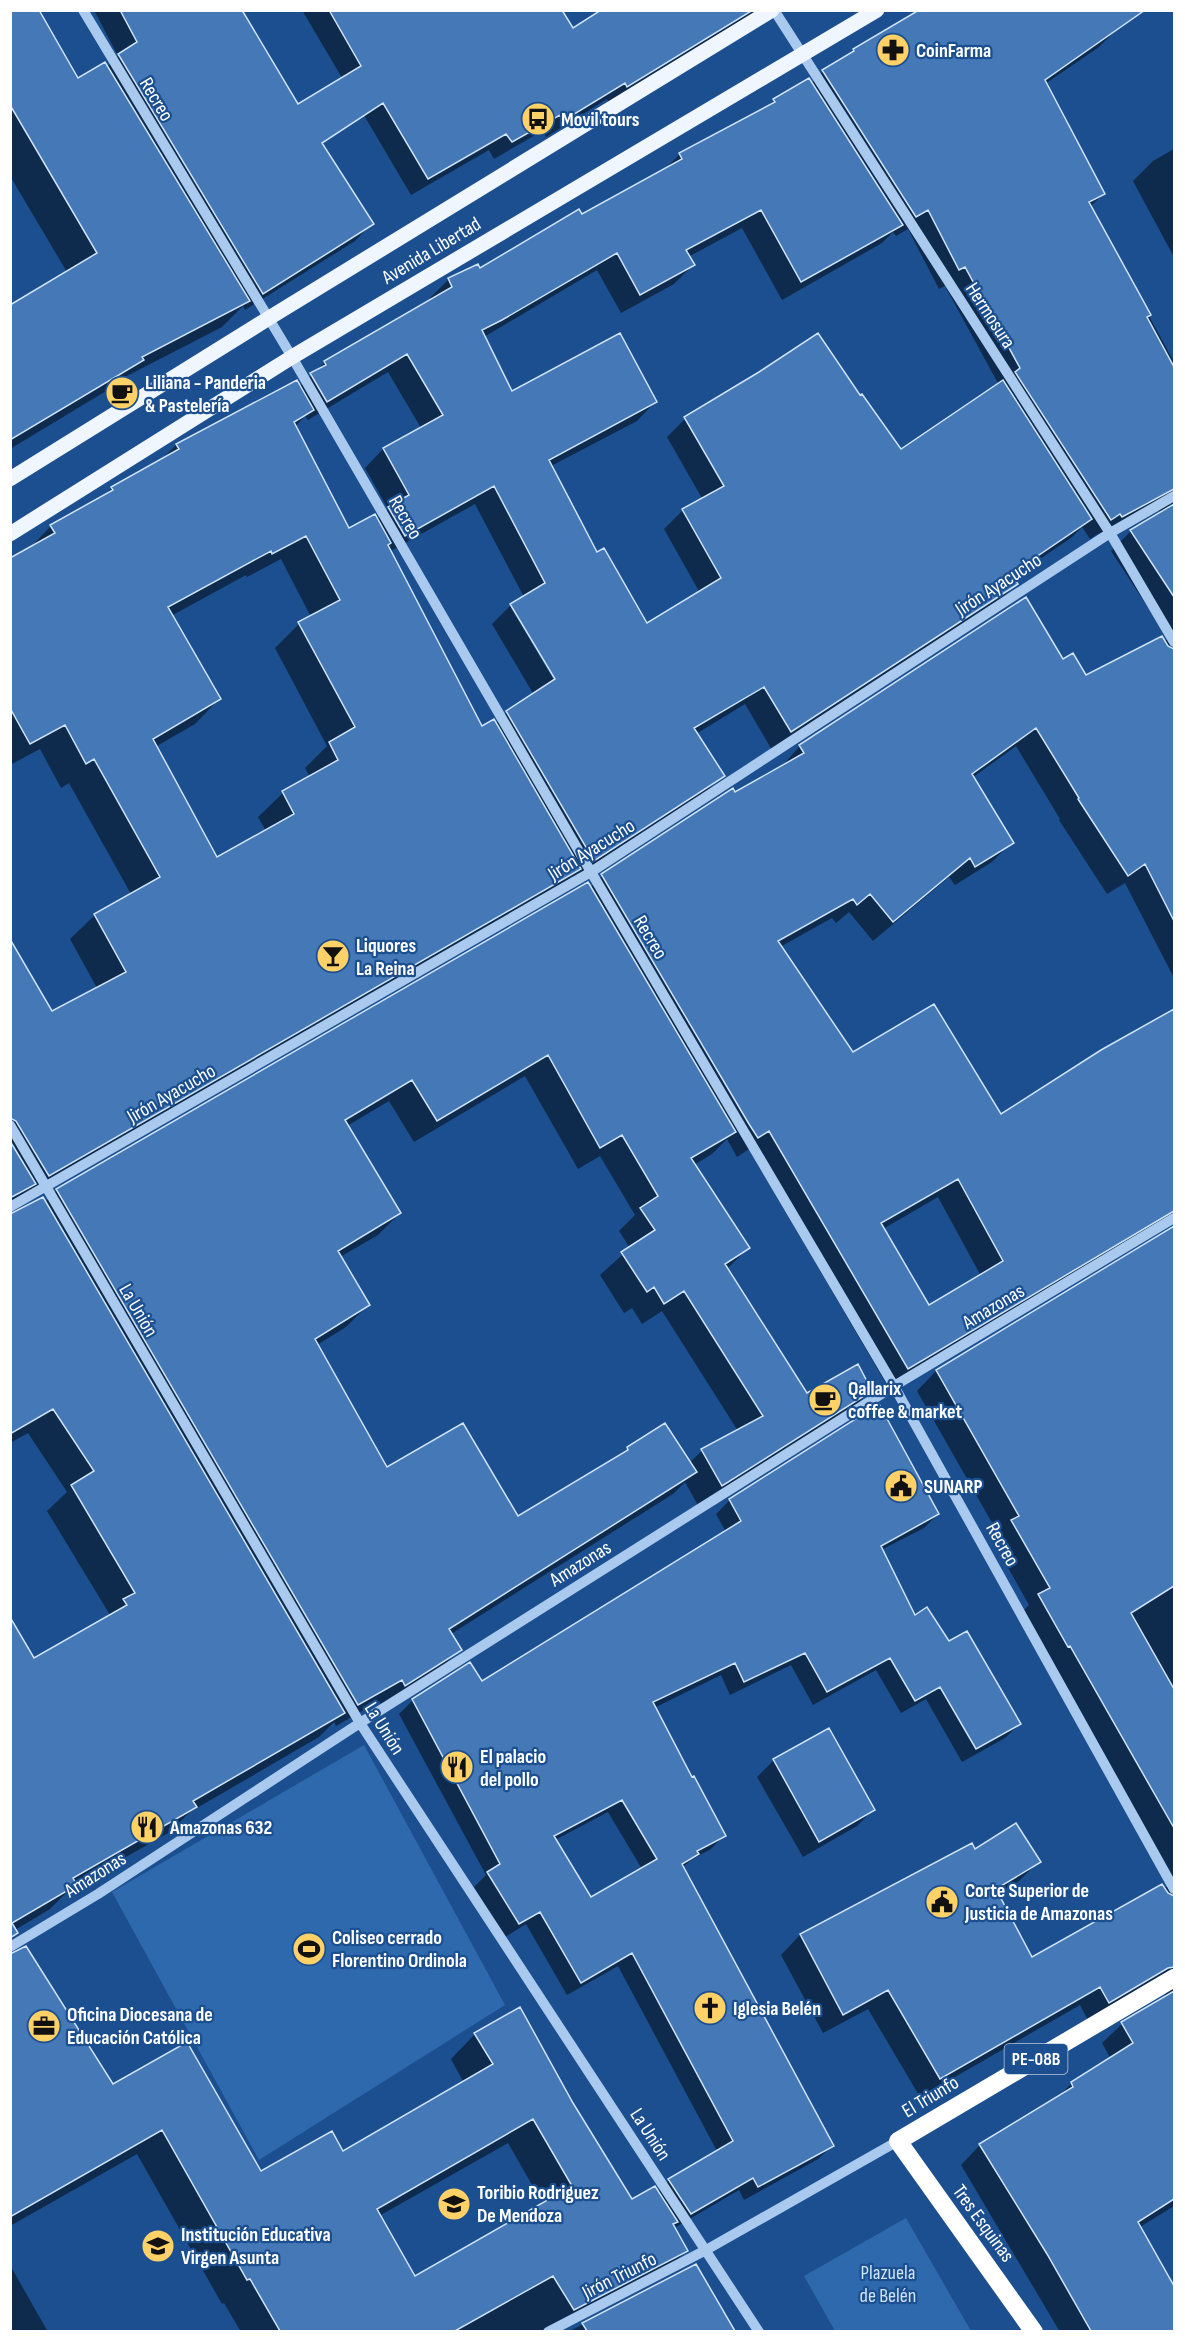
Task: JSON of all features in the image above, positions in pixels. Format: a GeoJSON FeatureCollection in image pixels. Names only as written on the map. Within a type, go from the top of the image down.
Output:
{"type":"FeatureCollection","features":[{"type":"Feature","properties":{"kind":"highway","name":"El Triunfo"},"geometry":{"type":"LineString","coordinates":[[898,2141],[1174,1978]]}},
{"type":"Feature","properties":{"kind":"highway","name":"Tres Esquinas"},"geometry":{"type":"LineString","coordinates":[[898,2141],[1034,2331]]}},
{"type":"Feature","properties":{"kind":"main road","name":"Avenida Libertad"},"geometry":{"type":"LineString","coordinates":[[10,479],[773,10]]}},
{"type":"Feature","properties":{"kind":"main road","name":"Avenida Libertad"},"geometry":{"type":"LineString","coordinates":[[10,534],[292,357],[877,10]]}},
{"type":"Feature","properties":{"kind":"street","name":"Recreo"},"geometry":{"type":"LineString","coordinates":[[83,10],[292,357],[591,872],[894,1386],[1174,1889]]}},
{"type":"Feature","properties":{"kind":"street","name":"Hermosura"},"geometry":{"type":"LineString","coordinates":[[773,10],[1110,533],[1174,642]]}},
{"type":"Feature","properties":{"kind":"street","name":"Jirón Ayacucho"},"geometry":{"type":"LineString","coordinates":[[10,1207],[591,872],[1110,533],[1174,496]]}},
{"type":"Feature","properties":{"kind":"street","name":"La Unión"},"geometry":{"type":"LineString","coordinates":[[10,1125],[360,1723],[759,2331]]}},
{"type":"Feature","properties":{"kind":"street","name":"Amazonas"},"geometry":{"type":"LineString","coordinates":[[10,1947],[98,1894],[360,1723],[894,1386],[1174,1218]]}},
{"type":"Feature","properties":{"kind":"street","name":"El Triunfo"},"geometry":{"type":"LineString","coordinates":[[706,2250],[898,2141]]}},
{"type":"Feature","properties":{"kind":"street","name":"Jirón Triunfo"},"geometry":{"type":"LineString","coordinates":[[548,2331],[706,2250]]}},
{"type":"Feature","properties":{"kind":"green space","name":"Coliseo cerrado Florentino Ordinola"},"geometry":{"type":"Polygon","coordinates":[[[364,1745],[505,2005],[259,2160],[112,1892],[364,1745]]]}},
{"type":"Feature","properties":{"kind":"green space","name":"Plazuela de Belén"},"geometry":{"type":"Polygon","coordinates":[[[906,2218],[971,2331],[835,2331],[804,2276],[906,2218]]]}},
{"type":"Feature","properties":{"kind":"building"},"geometry":{"type":"Polygon","coordinates":[[[10,10],[39,10],[78,78],[105,62],[250,301],[142,357],[144,360],[10,440],[10,305],[97,253],[10,105],[10,10]]]}},
{"type":"Feature","properties":{"kind":"building"},"geometry":{"type":"Polygon","coordinates":[[[120,10],[242,10],[298,104],[361,66],[329,10],[562,10],[573,28],[601,10],[753,10],[627,87],[625,83],[563,121],[560,115],[512,142],[506,134],[428,179],[383,103],[322,143],[374,224],[263,294],[118,54],[137,42],[120,10]]]}},
{"type":"Feature","properties":{"kind":"building"},"geometry":{"type":"Polygon","coordinates":[[[919,10],[1145,10],[1045,80],[1105,194],[1089,202],[1151,315],[1147,317],[1174,367],[1174,489],[1122,517],[1120,514],[1111,520],[1015,372],[1020,368],[965,267],[959,270],[928,210],[916,217],[822,70],[919,10]]]}},
{"type":"Feature","properties":{"kind":"building"},"geometry":{"type":"Polygon","coordinates":[[[809,78],[903,225],[801,282],[761,210],[686,250],[695,265],[640,295],[617,253],[482,330],[512,391],[620,333],[657,402],[549,460],[597,552],[604,548],[647,623],[721,578],[682,509],[724,486],[684,417],[818,333],[860,395],[862,394],[901,449],[1003,380],[1092,519],[1011,574],[1018,584],[791,732],[764,687],[694,728],[725,776],[594,861],[506,711],[555,679],[510,604],[545,583],[494,486],[405,536],[388,507],[409,495],[383,448],[443,415],[407,354],[327,402],[310,373],[326,365],[324,361],[452,287],[448,278],[478,264],[480,268],[579,209],[582,214],[682,159],[679,153],[775,102],[773,99],[809,78]]]}},
{"type":"Feature","properties":{"kind":"building"},"geometry":{"type":"Polygon","coordinates":[[[297,380],[314,410],[294,422],[349,528],[375,514],[391,543],[388,545],[482,726],[494,719],[581,869],[49,1176],[16,1121],[10,1118],[10,939],[52,1011],[126,972],[94,914],[160,877],[94,759],[86,764],[65,725],[30,744],[10,708],[10,558],[55,533],[50,525],[113,490],[111,487],[179,449],[176,444],[297,380]],[[306,536],[272,554],[271,551],[168,607],[221,699],[153,739],[217,857],[294,814],[282,791],[338,760],[329,742],[355,727],[298,622],[340,600],[306,536]]]}},
{"type":"Feature","properties":{"kind":"building"},"geometry":{"type":"Polygon","coordinates":[[[1174,504],[1174,597],[1130,530],[1174,504]]]}},
{"type":"Feature","properties":{"kind":"building"},"geometry":{"type":"Polygon","coordinates":[[[1026,597],[1063,659],[1073,653],[1086,675],[1162,636],[1168,646],[1174,649],[1174,921],[1145,864],[1128,876],[1078,799],[1036,728],[972,774],[1014,843],[975,867],[970,858],[893,922],[870,894],[857,905],[853,899],[778,941],[853,1052],[934,1004],[1001,1114],[1101,1050],[1174,1009],[1174,1211],[908,1369],[769,1131],[758,1138],[601,874],[733,788],[735,792],[804,753],[799,745],[1026,597]],[[958,1179],[881,1223],[929,1305],[1003,1261],[958,1179]]]}},
{"type":"Feature","properties":{"kind":"building"},"geometry":{"type":"Polygon","coordinates":[[[588,882],[736,1132],[691,1158],[750,1248],[725,1264],[807,1393],[858,1364],[872,1391],[722,1486],[701,1449],[763,1416],[684,1291],[664,1304],[654,1287],[647,1292],[621,1252],[655,1230],[640,1208],[658,1196],[622,1135],[600,1148],[548,1055],[437,1121],[412,1080],[345,1120],[401,1213],[338,1251],[370,1305],[315,1339],[387,1467],[463,1423],[518,1516],[628,1450],[627,1447],[665,1423],[697,1472],[449,1629],[462,1650],[405,1686],[402,1680],[358,1705],[56,1189],[588,882]]]}},
{"type":"Feature","properties":{"kind":"building"},"geometry":{"type":"Polygon","coordinates":[[[10,1141],[36,1184],[10,1198],[10,1141]]]}},
{"type":"Feature","properties":{"kind":"building"},"geometry":{"type":"Polygon","coordinates":[[[43,1197],[345,1713],[193,1801],[197,1807],[73,1878],[77,1885],[12,1923],[18,1933],[10,1938],[10,1617],[34,1658],[127,1605],[123,1599],[135,1593],[71,1485],[94,1471],[53,1409],[10,1434],[10,1214],[43,1197]]]}},
{"type":"Feature","properties":{"kind":"building"},"geometry":{"type":"Polygon","coordinates":[[[1174,1226],[1174,1586],[1131,1613],[1174,1689],[1174,1828],[1038,1594],[1050,1588],[1011,1520],[1019,1516],[936,1370],[1174,1226]]]}},
{"type":"Feature","properties":{"kind":"building"},"geometry":{"type":"Polygon","coordinates":[[[879,1404],[939,1514],[881,1546],[915,1615],[927,1607],[949,1641],[967,1631],[1021,1724],[976,1749],[940,1687],[915,1701],[890,1658],[827,1692],[805,1653],[744,1682],[735,1663],[653,1702],[726,1836],[697,1851],[699,1854],[682,1864],[834,2146],[758,2187],[753,2178],[691,2214],[668,2179],[733,2141],[632,1953],[581,1983],[540,1912],[519,1924],[487,1872],[500,1864],[412,1699],[470,1662],[482,1681],[741,1521],[729,1499],[879,1404]],[[622,1800],[554,1836],[591,1897],[657,1859],[622,1800]]]}},
{"type":"Feature","properties":{"kind":"building"},"geometry":{"type":"Polygon","coordinates":[[[829,1728],[875,1810],[819,1842],[773,1759],[829,1728]]]}},
{"type":"Feature","properties":{"kind":"building"},"geometry":{"type":"Polygon","coordinates":[[[1016,1823],[1041,1862],[996,1889],[1032,1957],[1162,1884],[1168,1893],[1174,1896],[1174,1967],[1168,1968],[1109,2003],[1100,1987],[940,2079],[888,1990],[843,2015],[800,1934],[972,1843],[975,1849],[1016,1823]]]}},
{"type":"Feature","properties":{"kind":"building"},"geometry":{"type":"Polygon","coordinates":[[[26,1946],[113,2084],[187,2042],[261,2171],[332,2131],[343,2151],[493,2064],[474,2033],[520,2007],[573,2103],[632,2199],[655,2186],[678,2222],[673,2224],[688,2251],[574,2310],[553,2276],[455,2331],[280,2331],[250,2279],[247,2280],[162,2130],[10,2217],[10,1954],[26,1946]],[[533,2119],[377,2209],[415,2276],[572,2186],[533,2119]]]}},
{"type":"Feature","properties":{"kind":"building"},"geometry":{"type":"Polygon","coordinates":[[[1174,1991],[1174,2199],[1138,2222],[1174,2286],[1174,2331],[1091,2331],[1047,2254],[979,2144],[1073,2087],[1071,2082],[1133,2043],[1121,2022],[1174,1991]]]}},
{"type":"Feature","properties":{"kind":"building"},"geometry":{"type":"Polygon","coordinates":[[[696,2264],[735,2331],[587,2331],[582,2323],[696,2264]]]}},
{"type":"Feature","properties":{"kind":"place","name":"CoinFarma"},"geometry":{"type":"Point","coordinates":[893,50]}},
{"type":"Feature","properties":{"kind":"place","name":"Movil tours"},"geometry":{"type":"Point","coordinates":[538,119]}},
{"type":"Feature","properties":{"kind":"place","name":"Liliana - Panderia & Pastelería"},"geometry":{"type":"Point","coordinates":[122,393]}},
{"type":"Feature","properties":{"kind":"place","name":"Liquores La Reina"},"geometry":{"type":"Point","coordinates":[333,956]}},
{"type":"Feature","properties":{"kind":"place","name":"Qallarix coffee & market"},"geometry":{"type":"Point","coordinates":[825,1400]}},
{"type":"Feature","properties":{"kind":"place","name":"SUNARP"},"geometry":{"type":"Point","coordinates":[901,1486]}},
{"type":"Feature","properties":{"kind":"place","name":"El palacio del pollo"},"geometry":{"type":"Point","coordinates":[457,1767]}},
{"type":"Feature","properties":{"kind":"place","name":"Amazonas 632"},"geometry":{"type":"Point","coordinates":[147,1827]}},
{"type":"Feature","properties":{"kind":"place","name":"Corte Superior de Justicia de Amazonas"},"geometry":{"type":"Point","coordinates":[942,1902]}},
{"type":"Feature","properties":{"kind":"place","name":"Coliseo cerrado Florentino Ordinola"},"geometry":{"type":"Point","coordinates":[309,1949]}},
{"type":"Feature","properties":{"kind":"place","name":"Iglesia Belén"},"geometry":{"type":"Point","coordinates":[710,2008]}},
{"type":"Feature","properties":{"kind":"place","name":"Oficina Diocesana de Educación Católica"},"geometry":{"type":"Point","coordinates":[44,2026]}},
{"type":"Feature","properties":{"kind":"place","name":"Toribio Rodriguez De Mendoza"},"geometry":{"type":"Point","coordinates":[454,2204]}},
{"type":"Feature","properties":{"kind":"place","name":"Institución Educativa Virgen Asunta"},"geometry":{"type":"Point","coordinates":[158,2246]}}]}
